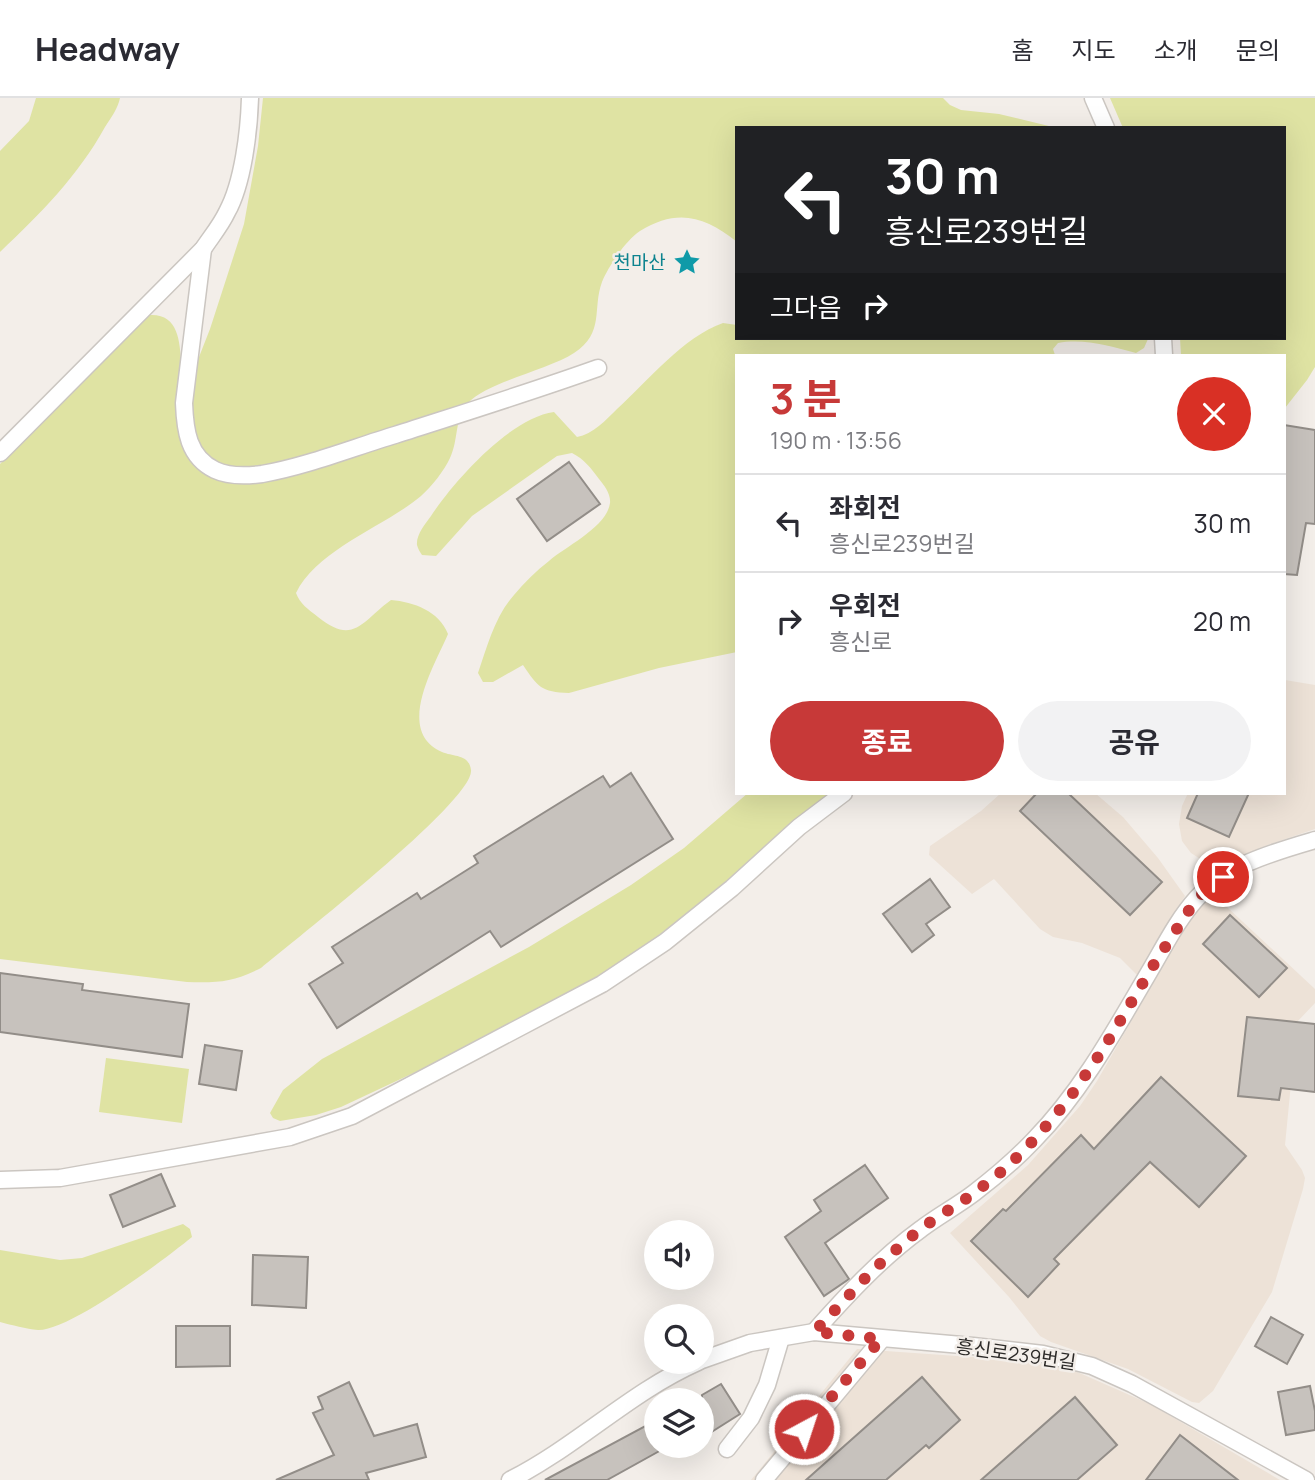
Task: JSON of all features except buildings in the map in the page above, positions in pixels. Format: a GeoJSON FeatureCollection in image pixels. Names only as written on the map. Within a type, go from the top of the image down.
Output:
{"type":"FeatureCollection","features":[{"type":"Feature","properties":{"kind":"lane"},"geometry":{"type":"LineString","coordinates":[[0,453],[203,248],[228,211],[249,124],[250,98]]}},
{"type":"Feature","properties":{"kind":"lane"},"geometry":{"type":"LineString","coordinates":[[1093,98],[1105,126]]}},
{"type":"Feature","properties":{"kind":"lane"},"geometry":{"type":"LineString","coordinates":[[203,248],[184,402],[185,425],[189,442],[198,459],[217,471],[240,476],[289,467],[598,368]]}},
{"type":"Feature","properties":{"kind":"lane"},"geometry":{"type":"LineString","coordinates":[[0,1180],[60,1178],[290,1137],[352,1115],[602,984],[665,942],[722,896],[799,827],[841,795]]}},
{"type":"Feature","properties":{"kind":"lane"},"geometry":{"type":"LineString","coordinates":[[814,1332],[874,1269],[920,1229],[973,1194],[1006,1168],[1035,1139],[1068,1100],[1102,1051],[1197,898],[1223,877],[1264,856],[1315,840]]}},
{"type":"Feature","properties":{"kind":"lane","name":"흥신로239번길"},"geometry":{"type":"LineString","coordinates":[[714,1356],[750,1343],[814,1332],[1042,1354],[1092,1366],[1132,1384],[1306,1480]]}},
{"type":"Feature","properties":{"kind":"lane"},"geometry":{"type":"LineString","coordinates":[[727,1449],[751,1418],[767,1385],[781,1338]]}},
{"type":"Feature","properties":{"kind":"lane"},"geometry":{"type":"LineString","coordinates":[[764,1480],[881,1339]]}},
{"type":"Feature","properties":{"kind":"lane","name":"흥신로239번길"},"geometry":{"type":"LineString","coordinates":[[510,1480],[575,1440],[672,1374]]}},
{"type":"Feature","properties":{"kind":"shaded area"},"geometry":{"type":"Polygon","coordinates":[[[1286,680],[1315,685],[1315,829],[1265,846],[1225,865],[1208,864],[1191,853],[1182,841],[1179,824],[1187,795],[1286,795],[1286,680]]]}},
{"type":"Feature","properties":{"kind":"shaded area"},"geometry":{"type":"Polygon","coordinates":[[[999,795],[1097,795],[1123,817],[1158,858],[1185,896],[1137,975],[1120,958],[1082,943],[1053,937],[1040,929],[994,879],[972,894],[929,855],[930,846],[981,811],[999,795]]]}},
{"type":"Feature","properties":{"kind":"shaded area"},"geometry":{"type":"Polygon","coordinates":[[[1213,894],[1315,989],[1315,1003],[1297,1022],[1285,1145],[1302,1170],[1305,1178],[1303,1189],[1272,1292],[1213,1391],[1199,1403],[1192,1402],[1128,1369],[1040,1336],[1009,1297],[950,1233],[1028,1165],[1080,1106],[1180,936],[1202,903],[1213,894]]]}},
{"type":"Feature","properties":{"kind":"shaded area"},"geometry":{"type":"Polygon","coordinates":[[[857,1349],[1027,1361],[1075,1371],[1150,1404],[1280,1480],[751,1480],[857,1349]]]}},
{"type":"Feature","properties":{"kind":"green space"},"geometry":{"type":"Polygon","coordinates":[[[36,98],[120,98],[114,113],[83,162],[44,209],[0,252],[0,151],[29,121],[36,98]]]}},
{"type":"Feature","properties":{"kind":"green space"},"geometry":{"type":"Polygon","coordinates":[[[263,98],[943,98],[961,110],[999,114],[1049,126],[735,126],[735,240],[714,226],[690,218],[666,219],[635,235],[618,254],[602,282],[594,329],[584,345],[563,359],[489,389],[468,403],[459,422],[450,458],[429,488],[406,507],[353,539],[319,564],[306,577],[296,593],[308,609],[341,630],[357,627],[391,600],[425,609],[444,626],[448,634],[422,697],[419,714],[421,729],[428,742],[442,752],[464,759],[471,770],[464,786],[444,810],[342,902],[261,968],[242,976],[217,982],[187,982],[0,959],[0,464],[142,319],[149,315],[159,316],[172,323],[178,337],[181,362],[192,363],[199,357],[244,224],[258,146],[263,98]]]}},
{"type":"Feature","properties":{"kind":"green space"},"geometry":{"type":"Polygon","coordinates":[[[1110,98],[1315,98],[1315,367],[1286,407],[1286,354],[1181,354],[1180,340],[1286,340],[1286,126],[1122,126],[1110,98]]]}},
{"type":"Feature","properties":{"kind":"green space"},"geometry":{"type":"Polygon","coordinates":[[[723,323],[735,325],[735,340],[1148,340],[1144,348],[1136,353],[1077,341],[1058,343],[1053,349],[1055,354],[735,354],[735,652],[659,668],[569,693],[541,687],[523,665],[493,682],[483,682],[478,673],[492,632],[507,603],[539,569],[602,520],[610,503],[608,493],[590,468],[572,453],[557,456],[472,516],[436,556],[422,555],[418,548],[418,537],[424,526],[468,469],[519,426],[554,412],[577,437],[594,430],[680,349],[723,323]]]}},
{"type":"Feature","properties":{"kind":"green space"},"geometry":{"type":"Polygon","coordinates":[[[746,795],[831,795],[702,902],[646,945],[596,977],[454,1054],[341,1107],[316,1115],[280,1121],[273,1118],[270,1113],[283,1090],[322,1059],[529,947],[631,885],[684,848],[746,795]]]}},
{"type":"Feature","properties":{"kind":"green space"},"geometry":{"type":"Polygon","coordinates":[[[106,1058],[189,1069],[182,1123],[99,1112],[106,1058]]]}},
{"type":"Feature","properties":{"kind":"green space"},"geometry":{"type":"Polygon","coordinates":[[[183,1224],[190,1229],[192,1237],[117,1292],[72,1319],[38,1330],[0,1322],[0,1250],[60,1260],[82,1258],[183,1224]]]}},
{"type":"Feature","properties":{"kind":"place","name":"천마산"},"geometry":{"type":"Point","coordinates":[687,262]}},
{"type":"Feature","properties":{"kind":"route"},"geometry":{"type":"LineString","coordinates":[[804,1429],[881,1339],[814,1332],[874,1269],[920,1229],[973,1194],[1006,1168],[1035,1139],[1068,1100],[1102,1051],[1181,920],[1197,898],[1223,877]]}}]}
